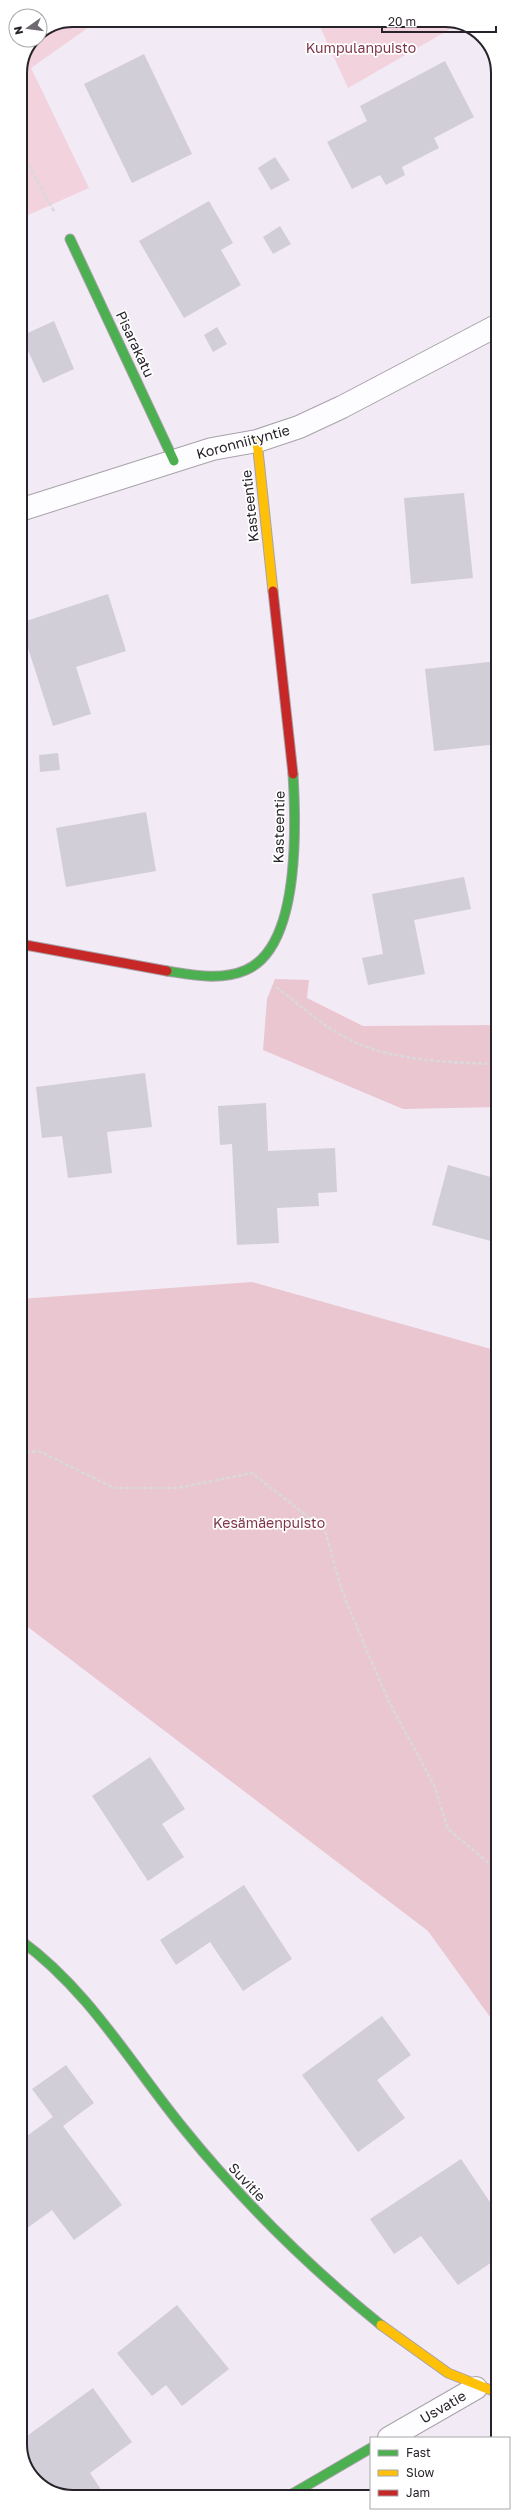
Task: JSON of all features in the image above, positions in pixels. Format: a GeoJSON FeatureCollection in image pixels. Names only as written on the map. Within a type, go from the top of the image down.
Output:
{"type":"FeatureCollection","features":[{"type":"Feature","properties":{"kind":"street","name":"Pisarakatu"},"geometry":{"type":"LineString","coordinates":[[70,239],[174,461]]}},
{"type":"Feature","properties":{"kind":"street","name":"Koronniityntie"},"geometry":{"type":"LineString","coordinates":[[27,508],[212,449],[257,441],[299,426],[342,407],[491,329]]}},
{"type":"Feature","properties":{"kind":"street","name":"Kasteentie"},"geometry":{"type":"LineString","coordinates":[[27,945],[197,976],[227,976],[251,968],[268,952],[280,930],[289,895],[295,851],[294,788],[289,728],[257,441]]}},
{"type":"Feature","properties":{"kind":"street","name":"Suvitie"},"geometry":{"type":"LineString","coordinates":[[27,1944],[33,1948],[64,1977],[97,2014],[211,2164],[266,2222],[323,2276],[407,2346],[476,2388],[491,2391]]}},
{"type":"Feature","properties":{"kind":"street","name":"Usvatie"},"geometry":{"type":"LineString","coordinates":[[390,2437],[476,2388]]}},
{"type":"Feature","properties":{"kind":"street"},"geometry":{"type":"LineString","coordinates":[[298,2490],[370,2449]]}},
{"type":"Feature","properties":{"kind":"path"},"geometry":{"type":"LineString","coordinates":[[27,162],[70,239]]}},
{"type":"Feature","properties":{"kind":"path"},"geometry":{"type":"LineString","coordinates":[[251,968],[343,1036],[388,1054],[450,1062],[491,1064]]}},
{"type":"Feature","properties":{"kind":"path"},"geometry":{"type":"LineString","coordinates":[[27,1452],[39,1451],[114,1488],[177,1488],[252,1473],[325,1530],[342,1591],[358,1630],[389,1702],[434,1785],[448,1829],[491,1865]]}},
{"type":"Feature","properties":{"kind":"green space"},"geometry":{"type":"Polygon","coordinates":[[[89,27],[31,68],[89,188],[27,216],[28,64],[35,48],[48,48],[48,35],[64,28],[89,27]]]}},
{"type":"Feature","properties":{"kind":"green space","name":"Kumpulanpuisto"},"geometry":{"type":"Polygon","coordinates":[[[320,27],[452,28],[348,88],[320,27]]]}},
{"type":"Feature","properties":{"kind":"green space"},"geometry":{"type":"Polygon","coordinates":[[[275,979],[309,980],[307,998],[363,1026],[491,1025],[491,1107],[403,1109],[263,1050],[267,999],[275,979]]]}},
{"type":"Feature","properties":{"kind":"green space","name":"Kesämäenpuisto"},"geometry":{"type":"Polygon","coordinates":[[[252,1282],[491,1349],[491,2018],[428,1931],[27,1626],[27,1298],[252,1282]]]}},
{"type":"Feature","properties":{"kind":"building"},"geometry":{"type":"Polygon","coordinates":[[[144,54],[192,154],[132,183],[84,84],[144,54]]]}},
{"type":"Feature","properties":{"kind":"building"},"geometry":{"type":"Polygon","coordinates":[[[445,61],[474,117],[434,138],[439,148],[402,167],[405,175],[386,185],[380,175],[352,189],[327,142],[367,121],[360,106],[445,61]]]}},
{"type":"Feature","properties":{"kind":"building"},"geometry":{"type":"Polygon","coordinates":[[[275,157],[290,180],[271,190],[258,168],[275,157]]]}},
{"type":"Feature","properties":{"kind":"building"},"geometry":{"type":"Polygon","coordinates":[[[209,201],[233,243],[221,250],[241,285],[184,318],[139,241],[209,201]]]}},
{"type":"Feature","properties":{"kind":"building"},"geometry":{"type":"Polygon","coordinates":[[[280,226],[291,244],[273,254],[263,237],[280,226]]]}},
{"type":"Feature","properties":{"kind":"building"},"geometry":{"type":"Polygon","coordinates":[[[54,321],[74,369],[43,383],[27,349],[27,333],[54,321]]]}},
{"type":"Feature","properties":{"kind":"building"},"geometry":{"type":"Polygon","coordinates":[[[217,327],[227,344],[213,352],[204,335],[217,327]]]}},
{"type":"Feature","properties":{"kind":"building"},"geometry":{"type":"Polygon","coordinates":[[[464,493],[473,578],[411,584],[404,498],[464,493]]]}},
{"type":"Feature","properties":{"kind":"building"},"geometry":{"type":"Polygon","coordinates":[[[108,594],[126,651],[76,667],[91,714],[53,726],[27,645],[27,621],[108,594]]]}},
{"type":"Feature","properties":{"kind":"building"},"geometry":{"type":"Polygon","coordinates":[[[491,662],[491,745],[434,751],[425,669],[491,662]]]}},
{"type":"Feature","properties":{"kind":"building"},"geometry":{"type":"Polygon","coordinates":[[[58,753],[60,770],[40,772],[39,755],[58,753]]]}},
{"type":"Feature","properties":{"kind":"building"},"geometry":{"type":"Polygon","coordinates":[[[146,812],[156,871],[66,887],[56,828],[146,812]]]}},
{"type":"Feature","properties":{"kind":"building"},"geometry":{"type":"Polygon","coordinates":[[[464,877],[471,909],[414,920],[425,974],[368,985],[362,958],[383,954],[372,894],[464,877]]]}},
{"type":"Feature","properties":{"kind":"building"},"geometry":{"type":"Polygon","coordinates":[[[145,1073],[152,1127],[107,1132],[112,1173],[68,1178],[62,1136],[42,1138],[36,1087],[145,1073]]]}},
{"type":"Feature","properties":{"kind":"building"},"geometry":{"type":"Polygon","coordinates":[[[266,1103],[268,1151],[335,1148],[337,1192],[318,1193],[319,1206],[277,1208],[279,1243],[237,1245],[232,1144],[220,1145],[218,1106],[266,1103]]]}},
{"type":"Feature","properties":{"kind":"building"},"geometry":{"type":"Polygon","coordinates":[[[448,1165],[491,1177],[491,1241],[432,1225],[448,1165]]]}},
{"type":"Feature","properties":{"kind":"building"},"geometry":{"type":"Polygon","coordinates":[[[150,1757],[185,1809],[162,1824],[184,1857],[148,1881],[92,1796],[150,1757]]]}},
{"type":"Feature","properties":{"kind":"building"},"geometry":{"type":"Polygon","coordinates":[[[244,1885],[292,1959],[243,1991],[210,1942],[176,1965],[160,1940],[244,1885]]]}},
{"type":"Feature","properties":{"kind":"building"},"geometry":{"type":"Polygon","coordinates":[[[382,2016],[411,2055],[377,2080],[405,2118],[358,2152],[302,2075],[382,2016]]]}},
{"type":"Feature","properties":{"kind":"building"},"geometry":{"type":"Polygon","coordinates":[[[66,2065],[94,2103],[63,2126],[122,2205],[74,2240],[52,2210],[27,2228],[27,2136],[53,2117],[32,2089],[66,2065]]]}},
{"type":"Feature","properties":{"kind":"building"},"geometry":{"type":"Polygon","coordinates":[[[461,2159],[491,2204],[491,2263],[458,2285],[421,2236],[394,2254],[370,2219],[461,2159]]]}},
{"type":"Feature","properties":{"kind":"building"},"geometry":{"type":"Polygon","coordinates":[[[177,2305],[229,2369],[182,2406],[166,2385],[152,2396],[117,2353],[177,2305]]]}},
{"type":"Feature","properties":{"kind":"building"},"geometry":{"type":"Polygon","coordinates":[[[93,2388],[132,2442],[90,2473],[101,2490],[70,2490],[50,2484],[37,2472],[32,2464],[27,2450],[27,2436],[93,2388]]]}},
{"type":"Feature","properties":{"kind":"traffic: fast"},"geometry":{"type":"LineString","coordinates":[[70,239],[174,461]]}},
{"type":"Feature","properties":{"kind":"traffic: fast"},"geometry":{"type":"LineString","coordinates":[[167,971],[207,976],[227,975],[246,970],[264,957],[277,936],[286,911],[291,882],[295,822],[293,774]]}},
{"type":"Feature","properties":{"kind":"traffic: fast"},"geometry":{"type":"LineString","coordinates":[[27,1946],[67,1981],[88,2005],[184,2129],[253,2208],[328,2280],[381,2325]]}},
{"type":"Feature","properties":{"kind":"traffic: fast"},"geometry":{"type":"LineString","coordinates":[[299,2490],[370,2449]]}},
{"type":"Feature","properties":{"kind":"traffic: slow"},"geometry":{"type":"LineString","coordinates":[[257,441],[273,591]]}},
{"type":"Feature","properties":{"kind":"traffic: slow"},"geometry":{"type":"LineString","coordinates":[[381,2325],[448,2373],[491,2390]]}},
{"type":"Feature","properties":{"kind":"traffic: jam"},"geometry":{"type":"LineString","coordinates":[[273,591],[293,774]]}},
{"type":"Feature","properties":{"kind":"traffic: jam"},"geometry":{"type":"LineString","coordinates":[[27,945],[167,971]]}}]}
